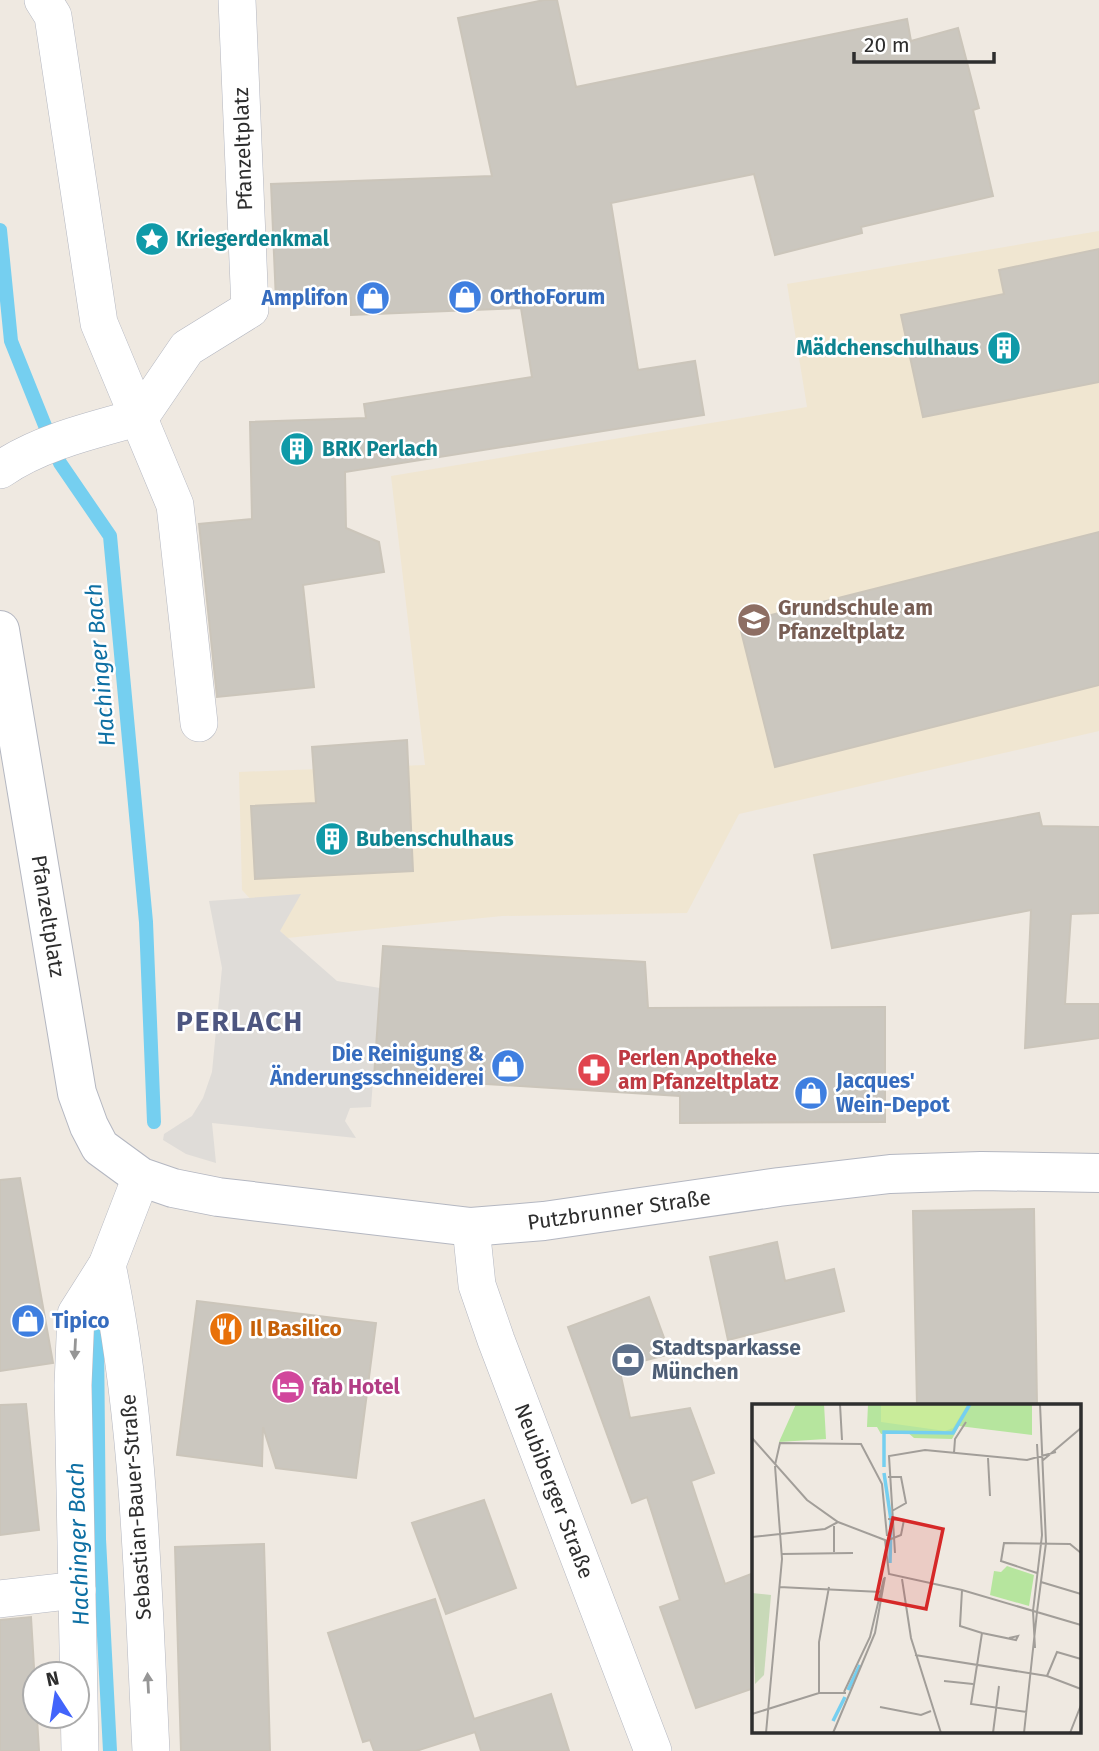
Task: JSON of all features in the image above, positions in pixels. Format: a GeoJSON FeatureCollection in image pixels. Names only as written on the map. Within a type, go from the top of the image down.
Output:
{"type":"FeatureCollection","features":[{"type":"Feature","properties":{"kind":"main road","name":"Pfanzeltplatz"},"geometry":{"type":"LineString","coordinates":[[0,629],[77,1093],[100,1147],[141,1177]]}},
{"type":"Feature","properties":{"kind":"main road","name":"Putzbrunner Straße"},"geometry":{"type":"LineString","coordinates":[[141,1177],[173,1188],[218,1197],[471,1227],[517,1225],[766,1188],[890,1174],[981,1171],[1099,1173]]}},
{"type":"Feature","properties":{"kind":"street"},"geometry":{"type":"LineString","coordinates":[[43,0],[53,16],[99,323],[175,505],[199,723]]}},
{"type":"Feature","properties":{"kind":"street","name":"Pfanzeltplatz"},"geometry":{"type":"LineString","coordinates":[[140,417],[187,348],[250,309],[237,0]]}},
{"type":"Feature","properties":{"kind":"street"},"geometry":{"type":"LineString","coordinates":[[12,463],[91,431],[140,417]]}},
{"type":"Feature","properties":{"kind":"street"},"geometry":{"type":"LineString","coordinates":[[80,1751],[73,1385],[76,1314],[107,1265],[141,1177]]}},
{"type":"Feature","properties":{"kind":"street","name":"Neubiberger Straße"},"geometry":{"type":"LineString","coordinates":[[471,1227],[481,1296],[653,1751]]}},
{"type":"Feature","properties":{"kind":"street","name":"Sebastian-Bauer-Straße"},"geometry":{"type":"LineString","coordinates":[[107,1265],[120,1322],[127,1394],[143,1583],[151,1751]]}},
{"type":"Feature","properties":{"kind":"street"},"geometry":{"type":"LineString","coordinates":[[0,1599],[77,1590]]}},
{"type":"Feature","properties":{"kind":"shaded area","name":"Grundschule am Pfanzeltplatz"},"geometry":{"type":"Polygon","coordinates":[[[1099,231],[1099,731],[739,814],[687,913],[502,916],[287,938],[242,890],[239,772],[425,765],[391,476],[807,407],[787,284],[1099,231]]]}},
{"type":"Feature","properties":{"kind":"shaded area"},"geometry":{"type":"Polygon","coordinates":[[[301,894],[280,931],[337,981],[380,988],[371,1107],[350,1108],[345,1121],[356,1138],[212,1123],[216,1163],[186,1154],[163,1140],[164,1134],[192,1116],[203,1098],[212,1072],[222,968],[209,901],[301,894]]]}},
{"type":"Feature","properties":{"kind":"building"},"geometry":{"type":"Polygon","coordinates":[[[544,0],[557,0],[576,87],[907,19],[911,41],[958,28],[979,108],[973,110],[993,196],[861,227],[862,233],[775,255],[754,174],[611,203],[638,370],[695,361],[704,415],[345,472],[346,528],[379,542],[384,572],[303,585],[314,687],[217,697],[199,524],[252,519],[250,422],[366,418],[364,404],[532,377],[521,308],[351,315],[351,298],[276,301],[271,184],[492,176],[458,18],[544,0]]]}},
{"type":"Feature","properties":{"kind":"building","name":"Mädchenschulhaus"},"geometry":{"type":"Polygon","coordinates":[[[1099,249],[1099,382],[923,417],[901,315],[1004,294],[999,270],[1099,249]]]}},
{"type":"Feature","properties":{"kind":"building"},"geometry":{"type":"Polygon","coordinates":[[[1099,532],[1099,685],[775,767],[739,623],[1099,532]]]}},
{"type":"Feature","properties":{"kind":"building","name":"Bubenschulhaus"},"geometry":{"type":"Polygon","coordinates":[[[407,740],[413,871],[255,879],[251,806],[316,803],[312,747],[407,740]]]}},
{"type":"Feature","properties":{"kind":"building"},"geometry":{"type":"Polygon","coordinates":[[[1039,813],[1042,826],[1099,827],[1099,913],[1071,914],[1065,1004],[1099,1004],[1099,1038],[1025,1048],[1031,910],[832,948],[814,855],[1039,813]]]}},
{"type":"Feature","properties":{"kind":"building"},"geometry":{"type":"Polygon","coordinates":[[[383,946],[645,962],[648,1008],[885,1007],[885,1122],[680,1123],[680,1096],[374,1077],[383,946]]]}},
{"type":"Feature","properties":{"kind":"building"},"geometry":{"type":"Polygon","coordinates":[[[20,1178],[53,1363],[0,1371],[0,1180],[20,1178]]]}},
{"type":"Feature","properties":{"kind":"building"},"geometry":{"type":"Polygon","coordinates":[[[1034,1209],[1037,1404],[917,1404],[913,1211],[1034,1209]]]}},
{"type":"Feature","properties":{"kind":"building"},"geometry":{"type":"Polygon","coordinates":[[[777,1242],[785,1281],[834,1269],[844,1311],[728,1340],[710,1257],[777,1242]]]}},
{"type":"Feature","properties":{"kind":"building"},"geometry":{"type":"Polygon","coordinates":[[[649,1297],[670,1354],[619,1367],[630,1418],[690,1408],[714,1473],[691,1481],[725,1584],[752,1574],[752,1689],[696,1708],[660,1607],[680,1600],[647,1497],[632,1503],[568,1327],[649,1297]]]}},
{"type":"Feature","properties":{"kind":"building"},"geometry":{"type":"Polygon","coordinates":[[[197,1301],[376,1323],[356,1478],[276,1468],[263,1427],[262,1466],[177,1455],[197,1301]]]}},
{"type":"Feature","properties":{"kind":"building"},"geometry":{"type":"Polygon","coordinates":[[[26,1404],[39,1530],[0,1535],[0,1405],[26,1404]]]}},
{"type":"Feature","properties":{"kind":"building"},"geometry":{"type":"Polygon","coordinates":[[[484,1500],[516,1588],[446,1614],[412,1523],[484,1500]]]}},
{"type":"Feature","properties":{"kind":"building"},"geometry":{"type":"Polygon","coordinates":[[[264,1544],[270,1751],[181,1751],[175,1547],[264,1544]]]}},
{"type":"Feature","properties":{"kind":"building"},"geometry":{"type":"Polygon","coordinates":[[[435,1599],[474,1719],[551,1694],[569,1751],[481,1751],[475,1732],[416,1751],[374,1751],[370,1740],[363,1742],[328,1633],[435,1599]]]}},
{"type":"Feature","properties":{"kind":"building"},"geometry":{"type":"Polygon","coordinates":[[[31,1617],[34,1660],[21,1660],[21,1730],[38,1730],[39,1751],[0,1751],[0,1620],[31,1617]]]}},
{"type":"Feature","properties":{"kind":"waterway","name":"Hachinger Bach"},"geometry":{"type":"LineString","coordinates":[[0,230],[11,341],[60,463],[110,536],[146,922],[154,1122]]}},
{"type":"Feature","properties":{"kind":"waterway","name":"Hachinger Bach"},"geometry":{"type":"LineString","coordinates":[[97,1336],[99,1539],[110,1751]]}},
{"type":"Feature","properties":{"kind":"place","name":"Kriegerdenkmal"},"geometry":{"type":"Point","coordinates":[152,239]}},
{"type":"Feature","properties":{"kind":"place","name":"OrthoForum"},"geometry":{"type":"Point","coordinates":[465,297]}},
{"type":"Feature","properties":{"kind":"place","name":"Amplifon"},"geometry":{"type":"Point","coordinates":[373,298]}},
{"type":"Feature","properties":{"kind":"place","name":"Mädchenschulhaus"},"geometry":{"type":"Point","coordinates":[1004,348]}},
{"type":"Feature","properties":{"kind":"place","name":"BRK Perlach"},"geometry":{"type":"Point","coordinates":[297,449]}},
{"type":"Feature","properties":{"kind":"place","name":"Grundschule am Pfanzeltplatz"},"geometry":{"type":"Point","coordinates":[754,620]}},
{"type":"Feature","properties":{"kind":"place","name":"Bubenschulhaus"},"geometry":{"type":"Point","coordinates":[332,839]}},
{"type":"Feature","properties":{"kind":"place","name":"Die Reinigung & Änderungsschneiderei"},"geometry":{"type":"Point","coordinates":[508,1066]}},
{"type":"Feature","properties":{"kind":"place","name":"Perlen Apotheke am Pfanzeltplatz"},"geometry":{"type":"Point","coordinates":[594,1070]}},
{"type":"Feature","properties":{"kind":"place","name":"Jacques' Wein-Depot"},"geometry":{"type":"Point","coordinates":[811,1093]}},
{"type":"Feature","properties":{"kind":"place","name":"Tipico"},"geometry":{"type":"Point","coordinates":[28,1321]}},
{"type":"Feature","properties":{"kind":"place","name":"Il Basilico"},"geometry":{"type":"Point","coordinates":[226,1329]}},
{"type":"Feature","properties":{"kind":"place","name":"Stadtsparkasse München"},"geometry":{"type":"Point","coordinates":[628,1360]}},
{"type":"Feature","properties":{"kind":"place","name":"fab Hotel"},"geometry":{"type":"Point","coordinates":[288,1387]}},
{"type":"Feature","properties":{"kind":"district","name":"PERLACH"},"geometry":{"type":"Point","coordinates":[240,1021]}}]}
